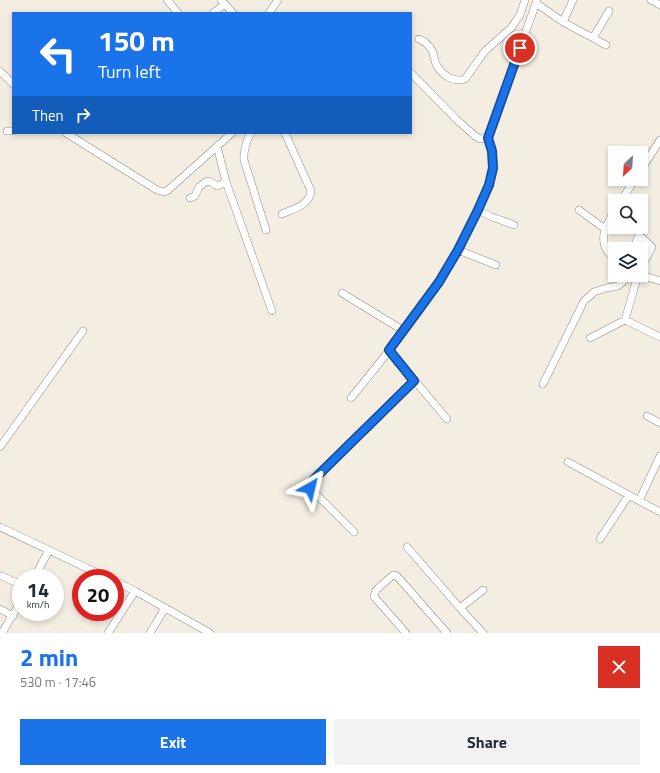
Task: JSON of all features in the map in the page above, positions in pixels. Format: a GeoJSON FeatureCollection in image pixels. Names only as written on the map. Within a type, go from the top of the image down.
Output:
{"type":"FeatureCollection","features":[{"type":"Feature","properties":{"kind":"street"},"geometry":{"type":"LineString","coordinates":[[167,0],[177,12]]}},
{"type":"Feature","properties":{"kind":"street"},"geometry":{"type":"LineString","coordinates":[[270,12],[278,0]]}},
{"type":"Feature","properties":{"kind":"street"},"geometry":{"type":"LineString","coordinates":[[419,39],[431,48],[436,64],[443,74],[455,80],[465,79],[485,51],[511,28],[520,15],[525,0]]}},
{"type":"Feature","properties":{"kind":"street"},"geometry":{"type":"LineString","coordinates":[[563,22],[573,0]]}},
{"type":"Feature","properties":{"kind":"street"},"geometry":{"type":"LineString","coordinates":[[651,0],[660,5]]}},
{"type":"Feature","properties":{"kind":"street"},"geometry":{"type":"LineString","coordinates":[[214,12],[223,2],[232,12]]}},
{"type":"Feature","properties":{"kind":"street"},"geometry":{"type":"LineString","coordinates":[[351,398],[404,331],[439,282],[458,250],[478,210],[489,185],[493,168],[492,151],[488,138],[536,2],[563,22],[606,45]]}},
{"type":"Feature","properties":{"kind":"street"},"geometry":{"type":"LineString","coordinates":[[593,38],[609,11]]}},
{"type":"Feature","properties":{"kind":"street"},"geometry":{"type":"LineString","coordinates":[[0,72],[12,83]]}},
{"type":"Feature","properties":{"kind":"street"},"geometry":{"type":"LineString","coordinates":[[412,74],[456,119],[475,136],[480,138],[488,138]]}},
{"type":"Feature","properties":{"kind":"street"},"geometry":{"type":"LineString","coordinates":[[68,134],[157,190],[164,192],[187,175],[231,134]]}},
{"type":"Feature","properties":{"kind":"street"},"geometry":{"type":"LineString","coordinates":[[250,134],[243,153],[244,160],[266,230]]}},
{"type":"Feature","properties":{"kind":"street"},"geometry":{"type":"LineString","coordinates":[[282,214],[303,205],[310,196],[311,191],[285,134]]}},
{"type":"Feature","properties":{"kind":"street"},"geometry":{"type":"LineString","coordinates":[[648,159],[660,140]]}},
{"type":"Feature","properties":{"kind":"street"},"geometry":{"type":"LineString","coordinates":[[217,146],[226,182],[272,311]]}},
{"type":"Feature","properties":{"kind":"street"},"geometry":{"type":"LineString","coordinates":[[190,198],[194,196],[199,187],[207,181],[217,186],[226,182]]}},
{"type":"Feature","properties":{"kind":"street"},"geometry":{"type":"LineString","coordinates":[[478,210],[514,225]]}},
{"type":"Feature","properties":{"kind":"street"},"geometry":{"type":"LineString","coordinates":[[579,210],[605,229]]}},
{"type":"Feature","properties":{"kind":"street"},"geometry":{"type":"LineString","coordinates":[[608,223],[605,229],[603,240],[608,253]]}},
{"type":"Feature","properties":{"kind":"street"},"geometry":{"type":"LineString","coordinates":[[637,242],[640,236],[647,242]]}},
{"type":"Feature","properties":{"kind":"street"},"geometry":{"type":"LineString","coordinates":[[648,243],[652,247],[648,255]]}},
{"type":"Feature","properties":{"kind":"street"},"geometry":{"type":"LineString","coordinates":[[458,250],[496,265]]}},
{"type":"Feature","properties":{"kind":"street"},"geometry":{"type":"LineString","coordinates":[[648,277],[660,281]]}},
{"type":"Feature","properties":{"kind":"street"},"geometry":{"type":"LineString","coordinates":[[543,384],[584,301],[594,292],[618,286],[622,282]]}},
{"type":"Feature","properties":{"kind":"street"},"geometry":{"type":"LineString","coordinates":[[590,338],[625,320],[636,282]]}},
{"type":"Feature","properties":{"kind":"street"},"geometry":{"type":"LineString","coordinates":[[342,293],[404,331]]}},
{"type":"Feature","properties":{"kind":"street"},"geometry":{"type":"LineString","coordinates":[[625,320],[660,337]]}},
{"type":"Feature","properties":{"kind":"street"},"geometry":{"type":"LineString","coordinates":[[0,448],[83,331]]}},
{"type":"Feature","properties":{"kind":"street"},"geometry":{"type":"LineString","coordinates":[[389,350],[446,419]]}},
{"type":"Feature","properties":{"kind":"street"},"geometry":{"type":"LineString","coordinates":[[354,532],[310,488],[310,484],[414,381]]}},
{"type":"Feature","properties":{"kind":"street"},"geometry":{"type":"LineString","coordinates":[[646,416],[660,423]]}},
{"type":"Feature","properties":{"kind":"street"},"geometry":{"type":"LineString","coordinates":[[639,501],[660,456]]}},
{"type":"Feature","properties":{"kind":"street"},"geometry":{"type":"LineString","coordinates":[[568,462],[660,512]]}},
{"type":"Feature","properties":{"kind":"street"},"geometry":{"type":"LineString","coordinates":[[600,539],[629,495]]}},
{"type":"Feature","properties":{"kind":"street"},"geometry":{"type":"LineString","coordinates":[[0,527],[89,569]]}},
{"type":"Feature","properties":{"kind":"street"},"geometry":{"type":"LineString","coordinates":[[407,547],[483,633]]}},
{"type":"Feature","properties":{"kind":"street"},"geometry":{"type":"LineString","coordinates":[[39,569],[49,550]]}},
{"type":"Feature","properties":{"kind":"street"},"geometry":{"type":"LineString","coordinates":[[406,633],[374,596],[376,590],[393,575],[397,576],[447,633]]}},
{"type":"Feature","properties":{"kind":"street"},"geometry":{"type":"LineString","coordinates":[[2,576],[12,581]]}},
{"type":"Feature","properties":{"kind":"street"},"geometry":{"type":"LineString","coordinates":[[124,586],[210,633]]}},
{"type":"Feature","properties":{"kind":"street"},"geometry":{"type":"LineString","coordinates":[[108,633],[134,590]]}},
{"type":"Feature","properties":{"kind":"street"},"geometry":{"type":"LineString","coordinates":[[460,608],[483,590]]}},
{"type":"Feature","properties":{"kind":"street"},"geometry":{"type":"LineString","coordinates":[[150,633],[165,608]]}},
{"type":"Feature","properties":{"kind":"street"},"geometry":{"type":"LineString","coordinates":[[0,609],[12,615]]}},
{"type":"Feature","properties":{"kind":"street"},"geometry":{"type":"LineString","coordinates":[[2,633],[12,618]]}},
{"type":"Feature","properties":{"kind":"route"},"geometry":{"type":"LineString","coordinates":[[310,488],[310,483],[414,381],[389,350],[439,282],[458,250],[489,185],[493,168],[492,151],[488,138],[520,48]]}}]}
